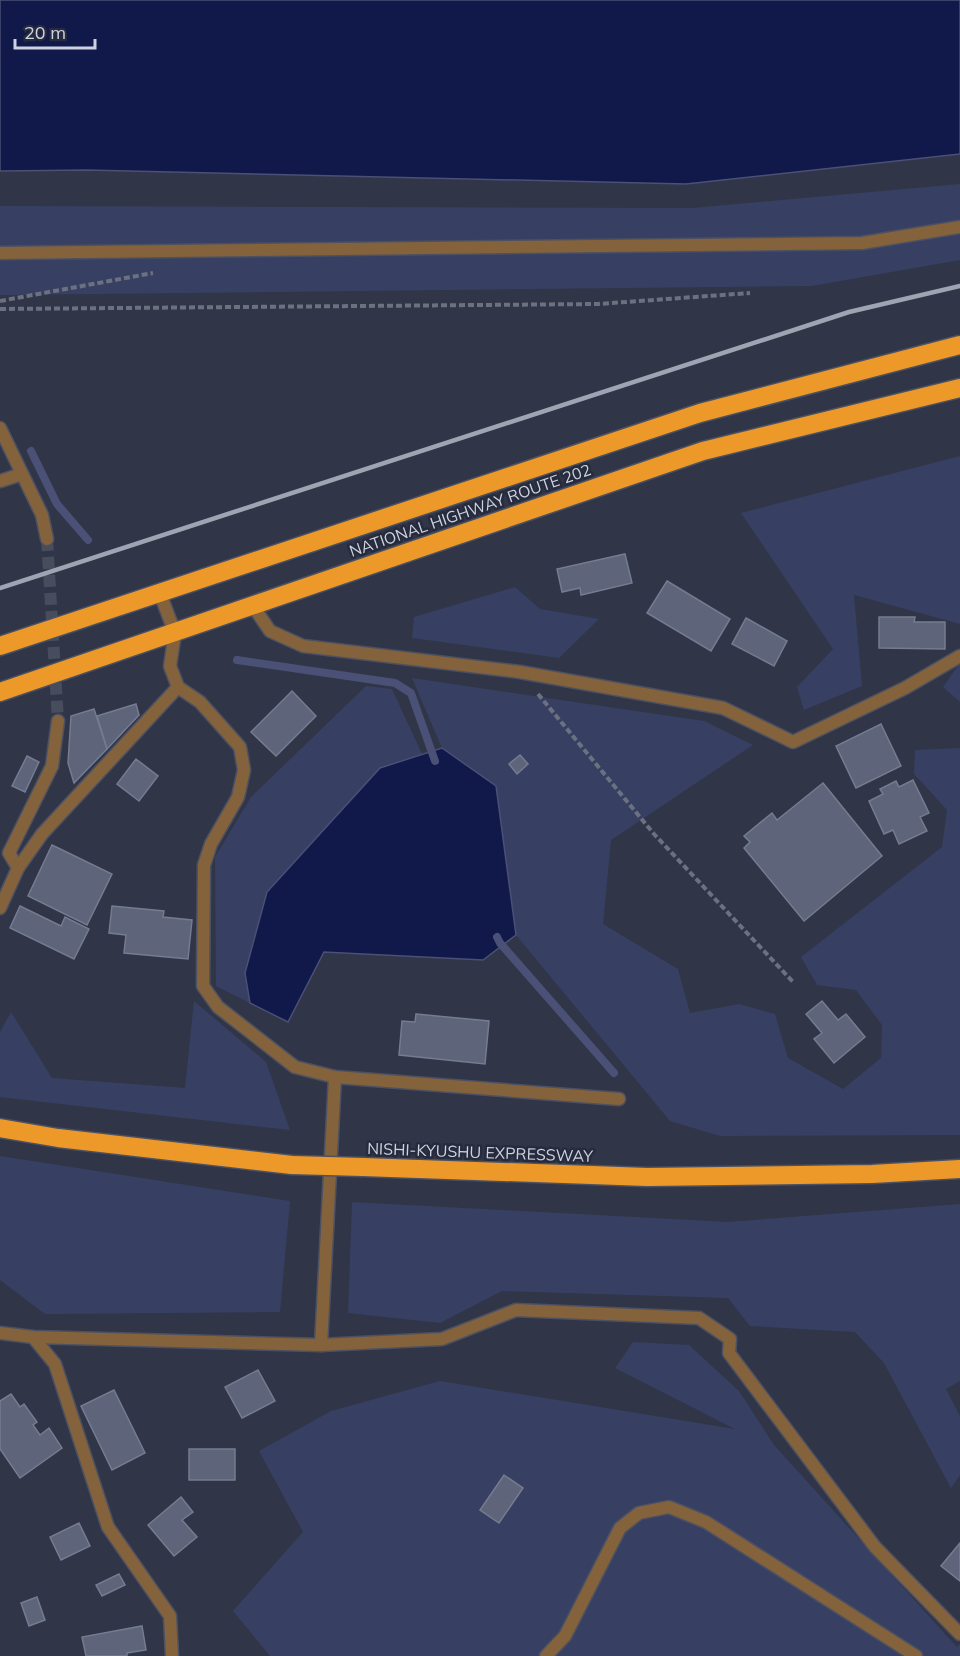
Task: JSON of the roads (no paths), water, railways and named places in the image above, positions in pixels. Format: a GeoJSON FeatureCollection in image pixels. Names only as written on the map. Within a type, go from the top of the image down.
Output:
{"type":"FeatureCollection","features":[{"type":"Feature","properties":{"kind":"highway","name":"NATIONAL HIGHWAY ROUTE 202"},"geometry":{"type":"LineString","coordinates":[[0,646],[159,591],[700,413],[960,345]]}},
{"type":"Feature","properties":{"kind":"highway","name":"NATIONAL HIGHWAY ROUTE 202"},"geometry":{"type":"LineString","coordinates":[[0,692],[703,451],[960,388]]}},
{"type":"Feature","properties":{"kind":"highway","name":"NISHI-KYUSHU EXPRESSWAY"},"geometry":{"type":"LineString","coordinates":[[0,1128],[58,1138],[292,1165],[647,1178],[872,1174],[960,1169]]}},
{"type":"Feature","properties":{"kind":"street"},"geometry":{"type":"LineString","coordinates":[[0,253],[862,243],[960,227]]}},
{"type":"Feature","properties":{"kind":"street"},"geometry":{"type":"LineString","coordinates":[[0,428],[42,515],[47,539]]}},
{"type":"Feature","properties":{"kind":"street"},"geometry":{"type":"LineString","coordinates":[[0,481],[22,474]]}},
{"type":"Feature","properties":{"kind":"street"},"geometry":{"type":"LineString","coordinates":[[159,591],[175,633],[170,666],[178,687],[200,702],[240,747],[244,771],[238,797],[211,844],[204,865],[203,986],[218,1007],[295,1067],[335,1077],[619,1099]]}},
{"type":"Feature","properties":{"kind":"street"},"geometry":{"type":"LineString","coordinates":[[252,606],[270,631],[303,646],[520,672],[723,708],[793,742],[905,688],[960,656]]}},
{"type":"Feature","properties":{"kind":"street"},"geometry":{"type":"LineString","coordinates":[[0,908],[18,868],[42,834],[178,687]]}},
{"type":"Feature","properties":{"kind":"street"},"geometry":{"type":"LineString","coordinates":[[18,868],[9,853],[52,766],[58,721]]}},
{"type":"Feature","properties":{"kind":"street"},"geometry":{"type":"LineString","coordinates":[[321,1345],[335,1077]]}},
{"type":"Feature","properties":{"kind":"street"},"geometry":{"type":"LineString","coordinates":[[0,1333],[33,1337],[321,1345],[442,1339],[516,1310],[699,1318],[730,1339],[729,1353],[875,1547],[960,1634]]}},
{"type":"Feature","properties":{"kind":"street"},"geometry":{"type":"LineString","coordinates":[[33,1337],[55,1364],[108,1527],[170,1616],[172,1656]]}},
{"type":"Feature","properties":{"kind":"street"},"geometry":{"type":"LineString","coordinates":[[546,1656],[565,1636],[620,1528],[639,1513],[669,1507],[706,1522],[916,1656]]}},
{"type":"Feature","properties":{"kind":"waterway"},"geometry":{"type":"LineString","coordinates":[[31,451],[57,504],[88,540]]}},
{"type":"Feature","properties":{"kind":"waterway"},"geometry":{"type":"LineString","coordinates":[[237,660],[395,683],[411,693],[435,761]]}},
{"type":"Feature","properties":{"kind":"waterway"},"geometry":{"type":"LineString","coordinates":[[497,937],[614,1073]]}},
{"type":"Feature","properties":{"kind":"tunnel"},"geometry":{"type":"LineString","coordinates":[[47,539],[58,721]]}},
{"type":"Feature","properties":{"kind":"railway"},"geometry":{"type":"LineString","coordinates":[[0,588],[849,312],[960,286]]}}]}
